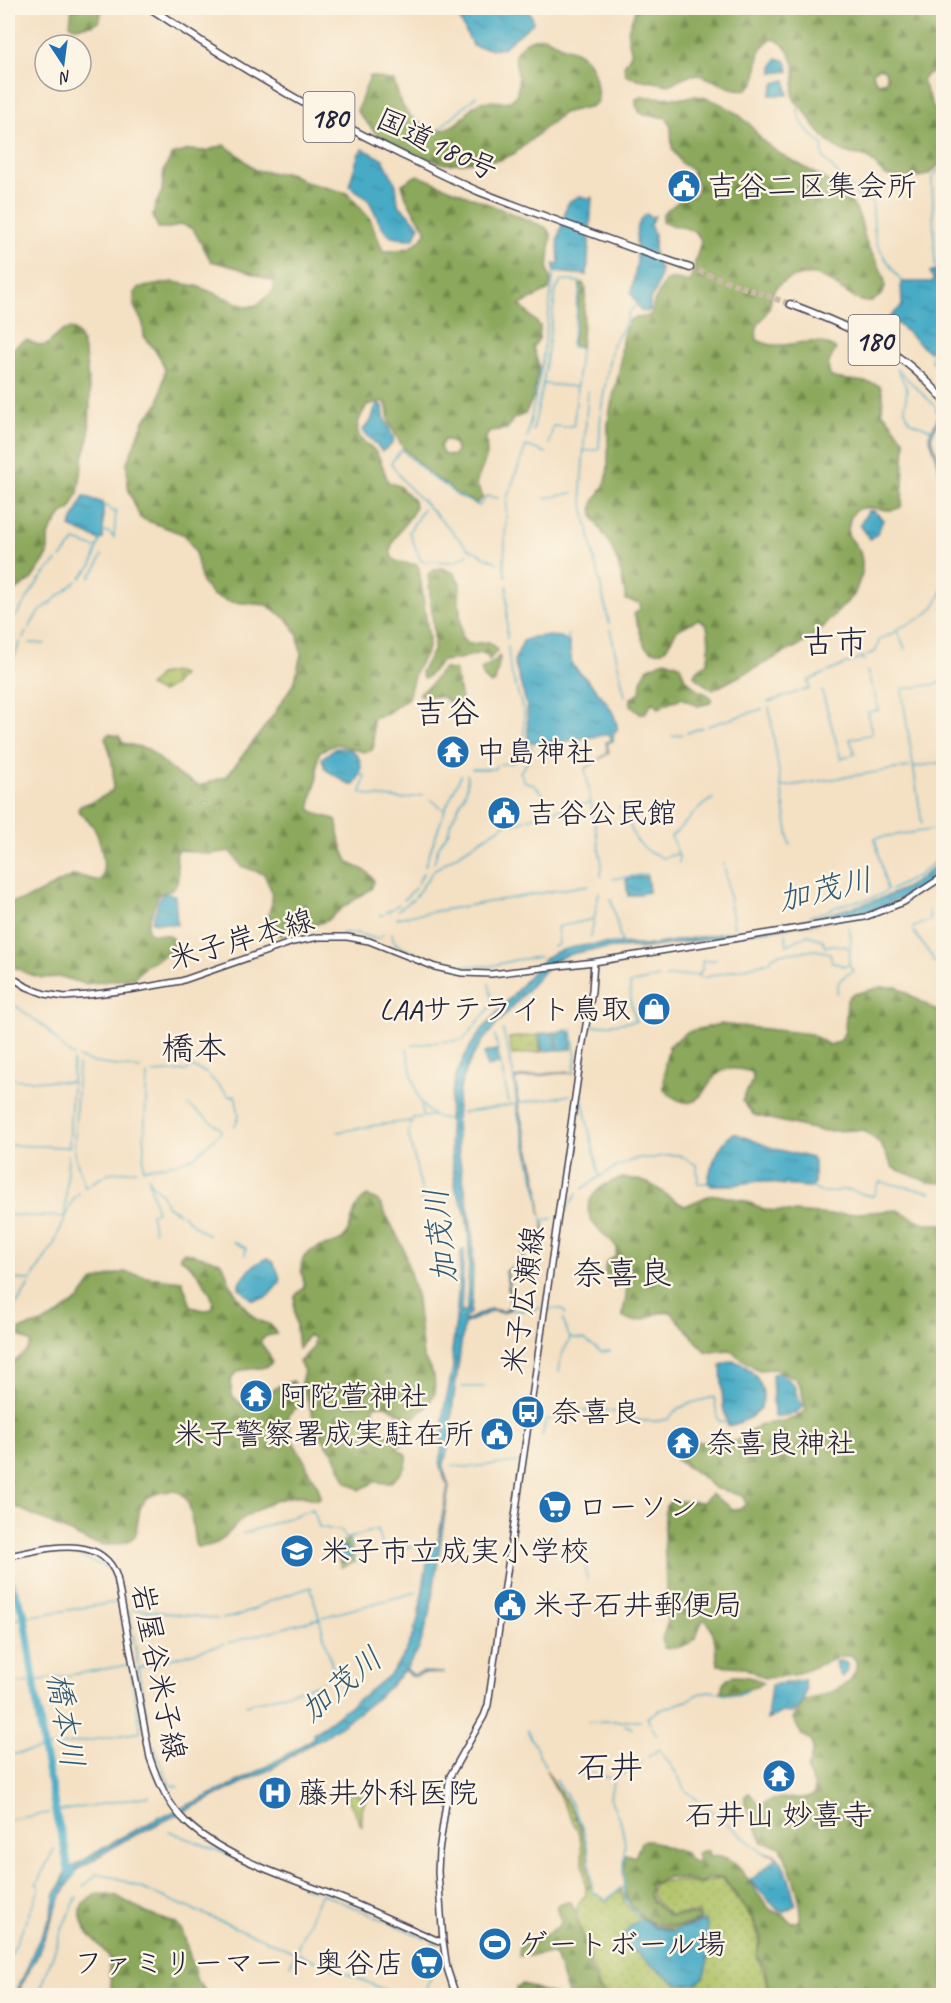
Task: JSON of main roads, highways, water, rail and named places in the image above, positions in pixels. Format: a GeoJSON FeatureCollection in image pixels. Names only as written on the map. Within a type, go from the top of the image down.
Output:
{"type":"FeatureCollection","features":[{"type":"Feature","properties":{"kind":"highway","name":"国道180号"},"geometry":{"type":"LineString","coordinates":[[150,8],[259,79],[370,140],[480,191],[690,268]]}},
{"type":"Feature","properties":{"kind":"highway","name":"180"},"geometry":{"type":"LineString","coordinates":[[790,304],[849,327],[878,342],[915,370],[944,400]]}},
{"type":"Feature","properties":{"kind":"main road"},"geometry":{"type":"LineString","coordinates":[[594,962],[865,917],[904,902],[944,876]]}},
{"type":"Feature","properties":{"kind":"main road","name":"米子岸本線"},"geometry":{"type":"LineString","coordinates":[[8,975],[27,987],[65,998],[181,981],[293,942],[330,936],[369,941],[419,962],[462,973],[491,974],[594,962]]}},
{"type":"Feature","properties":{"kind":"main road","name":"米子広瀬線"},"geometry":{"type":"LineString","coordinates":[[456,1995],[447,1970],[438,1872],[447,1789],[453,1769],[488,1705],[592,991],[594,962]]}},
{"type":"Feature","properties":{"kind":"main road","name":"岩屋谷米子線"},"geometry":{"type":"LineString","coordinates":[[8,1556],[77,1546],[89,1548],[101,1555],[114,1569],[123,1604],[150,1758],[172,1805],[198,1832],[228,1852],[443,1941]]}},
{"type":"Feature","properties":{"kind":"water"},"geometry":{"type":"Polygon","coordinates":[[[464,8],[525,8],[532,16],[533,23],[503,48],[473,46],[457,14],[464,8]]]}},
{"type":"Feature","properties":{"kind":"water"},"geometry":{"type":"Polygon","coordinates":[[[777,58],[786,61],[789,71],[773,73],[773,66],[777,58]]]}},
{"type":"Feature","properties":{"kind":"water"},"geometry":{"type":"Polygon","coordinates":[[[786,80],[788,95],[770,95],[775,83],[786,80]]]}},
{"type":"Feature","properties":{"kind":"water"},"geometry":{"type":"Polygon","coordinates":[[[363,149],[383,159],[396,185],[398,204],[420,226],[414,239],[396,238],[387,233],[368,200],[349,186],[359,153],[363,149]]]}},
{"type":"Feature","properties":{"kind":"water"},"geometry":{"type":"Polygon","coordinates":[[[580,196],[589,199],[592,197],[587,275],[554,272],[554,264],[559,264],[558,239],[568,202],[580,196]]]}},
{"type":"Feature","properties":{"kind":"water"},"geometry":{"type":"Polygon","coordinates":[[[646,214],[651,217],[655,216],[650,225],[654,234],[655,258],[661,270],[656,291],[650,299],[650,310],[647,312],[641,311],[631,293],[637,260],[637,230],[641,219],[646,214]]]}},
{"type":"Feature","properties":{"kind":"water"},"geometry":{"type":"Polygon","coordinates":[[[935,270],[938,273],[938,283],[943,283],[943,348],[928,351],[890,317],[902,306],[901,282],[932,282],[930,272],[935,270]]]}},
{"type":"Feature","properties":{"kind":"water"},"geometry":{"type":"Polygon","coordinates":[[[379,404],[383,406],[384,417],[394,440],[382,451],[362,431],[371,421],[375,408],[379,404]]]}},
{"type":"Feature","properties":{"kind":"water"},"geometry":{"type":"Polygon","coordinates":[[[941,406],[938,422],[931,437],[941,467],[943,501],[940,472],[929,435],[941,406]]]}},
{"type":"Feature","properties":{"kind":"water"},"geometry":{"type":"Polygon","coordinates":[[[84,496],[103,503],[103,539],[100,540],[70,527],[84,496]]]}},
{"type":"Feature","properties":{"kind":"water"},"geometry":{"type":"Polygon","coordinates":[[[868,511],[874,511],[883,520],[877,534],[870,539],[860,525],[868,511]]]}},
{"type":"Feature","properties":{"kind":"water"},"geometry":{"type":"Polygon","coordinates":[[[533,637],[561,637],[569,642],[572,665],[607,704],[616,722],[617,730],[613,741],[607,743],[609,753],[585,769],[608,753],[606,742],[611,741],[610,734],[555,743],[528,742],[527,706],[514,661],[523,641],[533,637]]]}},
{"type":"Feature","properties":{"kind":"water"},"geometry":{"type":"Polygon","coordinates":[[[336,748],[351,751],[359,759],[360,771],[354,785],[350,785],[325,769],[322,758],[336,748]]]}},
{"type":"Feature","properties":{"kind":"water"},"geometry":{"type":"Polygon","coordinates":[[[943,858],[943,870],[924,885],[904,897],[861,913],[815,923],[640,949],[634,947],[581,952],[552,962],[484,1039],[469,1063],[460,1087],[457,1134],[473,1250],[472,1302],[470,1313],[464,1318],[465,1321],[490,1309],[503,1311],[508,1309],[510,1303],[506,1271],[520,1263],[523,1246],[544,1241],[524,1247],[523,1265],[507,1271],[512,1303],[509,1310],[503,1313],[492,1311],[464,1324],[450,1440],[443,1468],[449,1486],[430,1613],[419,1649],[406,1669],[414,1675],[423,1672],[444,1673],[413,1677],[404,1670],[375,1700],[319,1741],[316,1740],[271,1769],[123,1841],[77,1870],[61,1896],[38,1954],[21,1986],[20,1995],[17,1996],[18,1987],[51,1916],[55,1893],[66,1871],[159,1816],[162,1817],[221,1790],[296,1749],[390,1675],[405,1653],[418,1620],[430,1545],[437,1545],[448,1486],[440,1468],[444,1410],[453,1367],[452,1351],[461,1251],[464,1250],[461,1313],[467,1310],[468,1226],[456,1190],[449,1131],[450,1106],[459,1068],[483,1029],[539,964],[555,952],[594,944],[644,946],[818,918],[907,887],[943,858]]]}},
{"type":"Feature","properties":{"kind":"water"},"geometry":{"type":"Polygon","coordinates":[[[647,876],[649,892],[628,896],[626,879],[647,876]]]}},
{"type":"Feature","properties":{"kind":"water"},"geometry":{"type":"Polygon","coordinates":[[[164,893],[175,895],[177,925],[152,922],[159,899],[164,893]]]}},
{"type":"Feature","properties":{"kind":"water"},"geometry":{"type":"Polygon","coordinates":[[[568,1030],[571,1033],[572,1049],[559,1050],[556,1032],[568,1030]]]}},
{"type":"Feature","properties":{"kind":"water"},"geometry":{"type":"Polygon","coordinates":[[[554,1032],[557,1050],[542,1051],[540,1034],[554,1032]]]}},
{"type":"Feature","properties":{"kind":"water"},"geometry":{"type":"Polygon","coordinates":[[[496,1050],[499,1064],[487,1067],[484,1053],[496,1050]]]}},
{"type":"Feature","properties":{"kind":"water"},"geometry":{"type":"Polygon","coordinates":[[[561,1072],[574,1073],[515,1079],[519,1111],[536,1175],[541,1215],[535,1175],[518,1111],[514,1078],[561,1072]]]}},
{"type":"Feature","properties":{"kind":"water"},"geometry":{"type":"Polygon","coordinates":[[[734,1133],[775,1149],[812,1158],[814,1185],[811,1187],[791,1186],[760,1181],[710,1185],[709,1176],[716,1155],[724,1142],[734,1133]]]}},
{"type":"Feature","properties":{"kind":"water"},"geometry":{"type":"Polygon","coordinates":[[[266,1258],[272,1261],[280,1282],[267,1297],[253,1300],[239,1288],[239,1283],[253,1266],[266,1258]]]}},
{"type":"Feature","properties":{"kind":"water"},"geometry":{"type":"Polygon","coordinates":[[[732,1361],[750,1370],[759,1382],[763,1396],[757,1412],[743,1421],[728,1426],[723,1406],[721,1365],[732,1361]]]}},
{"type":"Feature","properties":{"kind":"water"},"geometry":{"type":"Polygon","coordinates":[[[780,1373],[794,1385],[803,1406],[795,1414],[774,1417],[772,1374],[780,1373]]]}},
{"type":"Feature","properties":{"kind":"water"},"geometry":{"type":"Polygon","coordinates":[[[346,1545],[351,1560],[342,1563],[337,1548],[346,1545]]]}},
{"type":"Feature","properties":{"kind":"water"},"geometry":{"type":"Polygon","coordinates":[[[835,1662],[845,1662],[848,1666],[843,1677],[835,1662]]]}},
{"type":"Feature","properties":{"kind":"water"},"geometry":{"type":"Polygon","coordinates":[[[804,1680],[805,1694],[796,1710],[792,1713],[782,1712],[767,1720],[771,1685],[804,1680]]]}},
{"type":"Feature","properties":{"kind":"water"},"geometry":{"type":"Polygon","coordinates":[[[762,1853],[774,1854],[783,1865],[788,1878],[796,1905],[783,1912],[778,1910],[750,1881],[777,1858],[774,1855],[762,1853]]]}},
{"type":"Feature","properties":{"kind":"water"},"geometry":{"type":"Polygon","coordinates":[[[643,1919],[655,1927],[672,1931],[706,1921],[709,1940],[707,1969],[703,1978],[695,1984],[678,1985],[635,1952],[623,1946],[621,1939],[632,1924],[643,1919]]]}},
{"type":"Feature","properties":{"kind":"waterway"},"geometry":{"type":"LineString","coordinates":[[441,127],[476,96]]}},
{"type":"Feature","properties":{"kind":"waterway"},"geometry":{"type":"LineString","coordinates":[[798,108],[803,124],[823,145],[824,158],[863,200],[872,202],[876,241],[902,282]]}},
{"type":"Feature","properties":{"kind":"waterway"},"geometry":{"type":"LineString","coordinates":[[937,274],[940,273],[939,268],[935,266],[932,178],[944,164]]}},
{"type":"Feature","properties":{"kind":"waterway"},"geometry":{"type":"LineString","coordinates":[[527,438],[542,363],[554,272]]}},
{"type":"Feature","properties":{"kind":"waterway"},"geometry":{"type":"LineString","coordinates":[[937,278],[944,277]]}},
{"type":"Feature","properties":{"kind":"waterway"},"geometry":{"type":"LineString","coordinates":[[533,431],[543,384],[556,290],[562,280],[578,282]]}},
{"type":"Feature","properties":{"kind":"waterway"},"geometry":{"type":"LineString","coordinates":[[549,444],[553,426],[574,425],[580,348],[572,347],[571,342],[577,316],[579,281]]}},
{"type":"Feature","properties":{"kind":"waterway"},"geometry":{"type":"LineString","coordinates":[[583,451],[599,448],[601,410],[612,345],[624,327],[629,312],[638,303]]}},
{"type":"Feature","properties":{"kind":"waterway"},"geometry":{"type":"LineString","coordinates":[[931,348],[931,361],[944,367]]}},
{"type":"Feature","properties":{"kind":"waterway"},"geometry":{"type":"LineString","coordinates":[[897,369],[907,389],[905,410],[909,421],[932,430]]}},
{"type":"Feature","properties":{"kind":"waterway"},"geometry":{"type":"LineString","coordinates":[[898,370],[937,408],[936,411],[940,411]]}},
{"type":"Feature","properties":{"kind":"waterway"},"geometry":{"type":"LineString","coordinates":[[544,384],[577,387]]}},
{"type":"Feature","properties":{"kind":"waterway"},"geometry":{"type":"LineString","coordinates":[[588,390],[581,489],[596,567]]}},
{"type":"Feature","properties":{"kind":"waterway"},"geometry":{"type":"LineString","coordinates":[[940,416],[944,421]]}},
{"type":"Feature","properties":{"kind":"waterway"},"geometry":{"type":"LineString","coordinates":[[506,577],[504,567],[507,498],[526,446],[547,453]]}},
{"type":"Feature","properties":{"kind":"waterway"},"geometry":{"type":"LineString","coordinates":[[401,450],[391,463],[404,482],[468,548],[498,563]]}},
{"type":"Feature","properties":{"kind":"waterway"},"geometry":{"type":"LineString","coordinates":[[402,450],[432,478],[456,495],[479,506],[487,496],[498,498]]}},
{"type":"Feature","properties":{"kind":"waterway"},"geometry":{"type":"LineString","coordinates":[[545,498],[573,493]]}},
{"type":"Feature","properties":{"kind":"waterway"},"geometry":{"type":"LineString","coordinates":[[101,507],[108,506],[114,513]]}},
{"type":"Feature","properties":{"kind":"waterway"},"geometry":{"type":"LineString","coordinates":[[102,531],[110,533],[114,538],[116,509]]}},
{"type":"Feature","properties":{"kind":"waterway"},"geometry":{"type":"LineString","coordinates":[[421,561],[409,532],[423,509]]}},
{"type":"Feature","properties":{"kind":"waterway"},"geometry":{"type":"LineString","coordinates":[[81,578],[92,565],[100,540]]}},
{"type":"Feature","properties":{"kind":"waterway"},"geometry":{"type":"LineString","coordinates":[[944,540],[941,545],[944,562]]}},
{"type":"Feature","properties":{"kind":"waterway"},"geometry":{"type":"LineString","coordinates":[[61,558],[75,541],[95,548]]}},
{"type":"Feature","properties":{"kind":"waterway"},"geometry":{"type":"LineString","coordinates":[[422,561],[454,562],[468,554]]}},
{"type":"Feature","properties":{"kind":"waterway"},"geometry":{"type":"LineString","coordinates":[[90,577],[102,555]]}},
{"type":"Feature","properties":{"kind":"waterway"},"geometry":{"type":"LineString","coordinates":[[15,617],[39,581],[57,561]]}},
{"type":"Feature","properties":{"kind":"waterway"},"geometry":{"type":"LineString","coordinates":[[597,569],[609,623]]}},
{"type":"Feature","properties":{"kind":"waterway"},"geometry":{"type":"LineString","coordinates":[[29,628],[38,613],[77,581]]}},
{"type":"Feature","properties":{"kind":"waterway"},"geometry":{"type":"LineString","coordinates":[[905,649],[897,629],[927,613],[937,602],[944,585]]}},
{"type":"Feature","properties":{"kind":"waterway"},"geometry":{"type":"LineString","coordinates":[[507,586],[507,639]]}},
{"type":"Feature","properties":{"kind":"waterway"},"geometry":{"type":"LineString","coordinates":[[8,624],[12,619]]}},
{"type":"Feature","properties":{"kind":"waterway"},"geometry":{"type":"LineString","coordinates":[[610,629],[625,696]]}},
{"type":"Feature","properties":{"kind":"waterway"},"geometry":{"type":"LineString","coordinates":[[866,656],[876,651],[879,640],[897,631]]}},
{"type":"Feature","properties":{"kind":"waterway"},"geometry":{"type":"LineString","coordinates":[[23,638],[26,632]]}},
{"type":"Feature","properties":{"kind":"waterway"},"geometry":{"type":"LineString","coordinates":[[568,635],[568,643]]}},
{"type":"Feature","properties":{"kind":"waterway"},"geometry":{"type":"LineString","coordinates":[[8,669],[20,642]]}},
{"type":"Feature","properties":{"kind":"waterway"},"geometry":{"type":"LineString","coordinates":[[30,643],[45,644]]}},
{"type":"Feature","properties":{"kind":"waterway"},"geometry":{"type":"LineString","coordinates":[[500,764],[512,763],[518,759],[522,753],[524,735],[524,713],[510,668],[508,647]]}},
{"type":"Feature","properties":{"kind":"waterway"},"geometry":{"type":"LineString","coordinates":[[828,672],[862,657],[864,661]]}},
{"type":"Feature","properties":{"kind":"waterway"},"geometry":{"type":"LineString","coordinates":[[822,691],[841,759],[855,754],[850,739],[872,734],[868,712],[879,710],[867,671]]}},
{"type":"Feature","properties":{"kind":"waterway"},"geometry":{"type":"LineString","coordinates":[[802,691],[810,689],[808,681],[825,673]]}},
{"type":"Feature","properties":{"kind":"waterway"},"geometry":{"type":"LineString","coordinates":[[922,824],[902,691],[937,684],[944,680]]}},
{"type":"Feature","properties":{"kind":"waterway"},"geometry":{"type":"LineString","coordinates":[[768,702],[798,692]]}},
{"type":"Feature","properties":{"kind":"waterway"},"geometry":{"type":"LineString","coordinates":[[769,707],[790,845]]}},
{"type":"Feature","properties":{"kind":"waterway"},"geometry":{"type":"LineString","coordinates":[[708,726],[762,709]]}},
{"type":"Feature","properties":{"kind":"waterway"},"geometry":{"type":"LineString","coordinates":[[687,733],[703,727]]}},
{"type":"Feature","properties":{"kind":"waterway"},"geometry":{"type":"LineString","coordinates":[[672,736],[682,734]]}},
{"type":"Feature","properties":{"kind":"waterway"},"geometry":{"type":"LineString","coordinates":[[532,744],[529,760],[520,772],[524,781],[533,784],[544,795]]}},
{"type":"Feature","properties":{"kind":"waterway"},"geometry":{"type":"LineString","coordinates":[[914,767],[944,762]]}},
{"type":"Feature","properties":{"kind":"waterway"},"geometry":{"type":"LineString","coordinates":[[472,769],[495,769],[496,765]]}},
{"type":"Feature","properties":{"kind":"waterway"},"geometry":{"type":"LineString","coordinates":[[782,787],[909,767]]}},
{"type":"Feature","properties":{"kind":"waterway"},"geometry":{"type":"LineString","coordinates":[[585,769],[602,865],[601,876]]}},
{"type":"Feature","properties":{"kind":"waterway"},"geometry":{"type":"LineString","coordinates":[[359,774],[365,776],[361,793],[403,799],[423,795]]}},
{"type":"Feature","properties":{"kind":"waterway"},"geometry":{"type":"LineString","coordinates":[[434,863],[438,848],[449,831],[450,824],[463,798],[467,787],[467,774]]}},
{"type":"Feature","properties":{"kind":"waterway"},"geometry":{"type":"LineString","coordinates":[[425,866],[445,810],[461,775]]}},
{"type":"Feature","properties":{"kind":"waterway"},"geometry":{"type":"LineString","coordinates":[[430,799],[443,809]]}},
{"type":"Feature","properties":{"kind":"waterway"},"geometry":{"type":"LineString","coordinates":[[679,863],[679,856],[671,836],[703,805],[713,799]]}},
{"type":"Feature","properties":{"kind":"waterway"},"geometry":{"type":"LineString","coordinates":[[528,818],[589,803]]}},
{"type":"Feature","properties":{"kind":"waterway"},"geometry":{"type":"LineString","coordinates":[[619,808],[622,808],[636,840],[650,853],[662,858],[677,854]]}},
{"type":"Feature","properties":{"kind":"waterway"},"geometry":{"type":"LineString","coordinates":[[415,897],[434,870],[512,820],[515,824],[525,820]]}},
{"type":"Feature","properties":{"kind":"waterway","name":"加茂川"},"geometry":{"type":"LineString","coordinates":[[810,916],[871,898],[887,890],[875,838],[944,828]]}},
{"type":"Feature","properties":{"kind":"waterway"},"geometry":{"type":"LineString","coordinates":[[891,890],[919,875],[944,854]]}},
{"type":"Feature","properties":{"kind":"waterway"},"geometry":{"type":"LineString","coordinates":[[724,863],[734,928]]}},
{"type":"Feature","properties":{"kind":"waterway"},"geometry":{"type":"LineString","coordinates":[[418,883],[423,873]]}},
{"type":"Feature","properties":{"kind":"waterway"},"geometry":{"type":"LineString","coordinates":[[613,879],[646,874]]}},
{"type":"Feature","properties":{"kind":"waterway"},"geometry":{"type":"LineString","coordinates":[[397,918],[588,885]]}},
{"type":"Feature","properties":{"kind":"waterway"},"geometry":{"type":"LineString","coordinates":[[404,900],[415,888]]}},
{"type":"Feature","properties":{"kind":"waterway"},"geometry":{"type":"LineString","coordinates":[[591,937],[599,892]]}},
{"type":"Feature","properties":{"kind":"waterway"},"geometry":{"type":"LineString","coordinates":[[398,910],[413,899]]}},
{"type":"Feature","properties":{"kind":"waterway"},"geometry":{"type":"LineString","coordinates":[[611,899],[622,945]]}},
{"type":"Feature","properties":{"kind":"waterway"},"geometry":{"type":"LineString","coordinates":[[386,913],[399,904]]}},
{"type":"Feature","properties":{"kind":"waterway"},"geometry":{"type":"LineString","coordinates":[[938,905],[944,907]]}},
{"type":"Feature","properties":{"kind":"waterway"},"geometry":{"type":"LineString","coordinates":[[912,928],[930,920],[929,910]]}},
{"type":"Feature","properties":{"kind":"waterway"},"geometry":{"type":"LineString","coordinates":[[553,947],[559,944],[557,927],[594,919]]}},
{"type":"Feature","properties":{"kind":"waterway"},"geometry":{"type":"LineString","coordinates":[[848,925],[851,937],[849,963]]}},
{"type":"Feature","properties":{"kind":"waterway"},"geometry":{"type":"LineString","coordinates":[[913,931],[933,958],[932,961]]}},
{"type":"Feature","properties":{"kind":"waterway"},"geometry":{"type":"LineString","coordinates":[[342,933],[356,933],[377,939],[383,935]]}},
{"type":"Feature","properties":{"kind":"waterway"},"geometry":{"type":"LineString","coordinates":[[392,933],[398,946],[430,959],[463,966],[491,966],[540,957]]}},
{"type":"Feature","properties":{"kind":"waterway","name":"加茂川"},"geometry":{"type":"LineString","coordinates":[[785,934],[787,945],[808,935],[823,940],[825,947],[846,946],[848,949]]}},
{"type":"Feature","properties":{"kind":"waterway"},"geometry":{"type":"LineString","coordinates":[[665,977],[697,975],[703,978],[769,962],[778,954],[816,950],[830,953],[832,962],[845,966],[849,964],[853,971],[839,981],[837,993]]}},
{"type":"Feature","properties":{"kind":"waterway"},"geometry":{"type":"LineString","coordinates":[[698,975],[702,970],[702,961],[716,960]]}},
{"type":"Feature","properties":{"kind":"waterway"},"geometry":{"type":"LineString","coordinates":[[933,961],[944,970]]}},
{"type":"Feature","properties":{"kind":"waterway"},"geometry":{"type":"LineString","coordinates":[[588,1027],[636,1021],[631,1003],[630,984],[659,977]]}},
{"type":"Feature","properties":{"kind":"waterway"},"geometry":{"type":"LineString","coordinates":[[463,1040],[493,1004],[489,983]]}},
{"type":"Feature","properties":{"kind":"waterway"},"geometry":{"type":"LineString","coordinates":[[13,1004],[46,1028],[73,1056]]}},
{"type":"Feature","properties":{"kind":"waterway"},"geometry":{"type":"LineString","coordinates":[[8,1008],[13,1009]]}},
{"type":"Feature","properties":{"kind":"waterway"},"geometry":{"type":"LineString","coordinates":[[572,1029],[576,1058],[573,1074]]}},
{"type":"Feature","properties":{"kind":"waterway"},"geometry":{"type":"LineString","coordinates":[[503,1030],[518,1094],[516,1095],[517,1111],[539,1200]]}},
{"type":"Feature","properties":{"kind":"waterway"},"geometry":{"type":"LineString","coordinates":[[495,1036],[509,1103]]}},
{"type":"Feature","properties":{"kind":"waterway"},"geometry":{"type":"LineString","coordinates":[[412,1045],[461,1040]]}},
{"type":"Feature","properties":{"kind":"waterway"},"geometry":{"type":"LineString","coordinates":[[407,1049],[417,1093],[422,1103],[437,1117],[448,1119]]}},
{"type":"Feature","properties":{"kind":"waterway"},"geometry":{"type":"LineString","coordinates":[[78,1058],[95,1063],[140,1069]]}},
{"type":"Feature","properties":{"kind":"waterway"},"geometry":{"type":"LineString","coordinates":[[8,1145],[69,1147],[73,1061]]}},
{"type":"Feature","properties":{"kind":"waterway"},"geometry":{"type":"LineString","coordinates":[[78,1065],[74,1153],[85,1187],[109,1173],[137,1170]]}},
{"type":"Feature","properties":{"kind":"waterway"},"geometry":{"type":"LineString","coordinates":[[153,1073],[186,1071],[192,1067],[206,1073],[230,1097],[235,1095],[239,1115],[235,1126]]}},
{"type":"Feature","properties":{"kind":"waterway"},"geometry":{"type":"LineString","coordinates":[[147,1075],[143,1169],[177,1163],[194,1157],[221,1132],[220,1128],[188,1105]]}},
{"type":"Feature","properties":{"kind":"waterway"},"geometry":{"type":"LineString","coordinates":[[8,1079],[71,1082]]}},
{"type":"Feature","properties":{"kind":"waterway"},"geometry":{"type":"LineString","coordinates":[[581,1094],[599,1175]]}},
{"type":"Feature","properties":{"kind":"waterway"},"geometry":{"type":"LineString","coordinates":[[462,1113],[570,1095]]}},
{"type":"Feature","properties":{"kind":"waterway"},"geometry":{"type":"LineString","coordinates":[[421,1106],[423,1115]]}},
{"type":"Feature","properties":{"kind":"waterway","name":"加茂川"},"geometry":{"type":"LineString","coordinates":[[426,1210],[420,1199],[423,1196],[408,1132],[413,1118],[432,1116],[432,1114]]}},
{"type":"Feature","properties":{"kind":"waterway"},"geometry":{"type":"LineString","coordinates":[[338,1132],[411,1121]]}},
{"type":"Feature","properties":{"kind":"waterway"},"geometry":{"type":"LineString","coordinates":[[8,1215],[63,1217],[68,1155]]}},
{"type":"Feature","properties":{"kind":"waterway"},"geometry":{"type":"LineString","coordinates":[[582,1189],[609,1171],[631,1161],[671,1155],[681,1156],[697,1165],[698,1184],[710,1182]]}},
{"type":"Feature","properties":{"kind":"waterway"},"geometry":{"type":"LineString","coordinates":[[149,1177],[149,1181],[161,1193],[166,1205],[179,1213]]}},
{"type":"Feature","properties":{"kind":"waterway"},"geometry":{"type":"LineString","coordinates":[[149,1181],[157,1212],[151,1213],[154,1231]]}},
{"type":"Feature","properties":{"kind":"waterway"},"geometry":{"type":"LineString","coordinates":[[811,1186],[820,1192],[848,1190],[872,1196],[881,1182],[931,1192]]}},
{"type":"Feature","properties":{"kind":"waterway"},"geometry":{"type":"LineString","coordinates":[[8,1279],[31,1280],[54,1244],[72,1201],[79,1193]]}},
{"type":"Feature","properties":{"kind":"waterway"},"geometry":{"type":"LineString","coordinates":[[565,1211],[577,1194]]}},
{"type":"Feature","properties":{"kind":"waterway"},"geometry":{"type":"LineString","coordinates":[[183,1214],[209,1236]]}},
{"type":"Feature","properties":{"kind":"waterway"},"geometry":{"type":"LineString","coordinates":[[542,1221],[553,1218]]}},
{"type":"Feature","properties":{"kind":"waterway"},"geometry":{"type":"LineString","coordinates":[[233,1242],[246,1248],[245,1255]]}},
{"type":"Feature","properties":{"kind":"waterway"},"geometry":{"type":"LineString","coordinates":[[8,1314],[29,1285]]}},
{"type":"Feature","properties":{"kind":"waterway"},"geometry":{"type":"LineString","coordinates":[[510,1309],[518,1311],[540,1308]]}},
{"type":"Feature","properties":{"kind":"waterway"},"geometry":{"type":"LineString","coordinates":[[548,1309],[563,1309],[565,1314]]}},
{"type":"Feature","properties":{"kind":"waterway"},"geometry":{"type":"LineString","coordinates":[[559,1372],[561,1356],[570,1339],[563,1320]]}},
{"type":"Feature","properties":{"kind":"waterway"},"geometry":{"type":"LineString","coordinates":[[570,1338],[585,1340],[601,1352],[610,1351]]}},
{"type":"Feature","properties":{"kind":"waterway"},"geometry":{"type":"LineString","coordinates":[[462,1387],[484,1387]]}},
{"type":"Feature","properties":{"kind":"waterway"},"geometry":{"type":"LineString","coordinates":[[620,1413],[640,1421],[658,1421],[668,1419],[687,1404],[714,1397],[718,1420],[726,1423]]}},
{"type":"Feature","properties":{"kind":"waterway"},"geometry":{"type":"LineString","coordinates":[[542,1436],[546,1420],[580,1412],[615,1412]]}},
{"type":"Feature","properties":{"kind":"waterway"},"geometry":{"type":"LineString","coordinates":[[452,1466],[471,1467],[518,1462]]}},
{"type":"Feature","properties":{"kind":"waterway"},"geometry":{"type":"LineString","coordinates":[[243,1534],[313,1509],[319,1527],[342,1531],[346,1539],[378,1529],[383,1547]]}},
{"type":"Feature","properties":{"kind":"waterway"},"geometry":{"type":"LineString","coordinates":[[349,1540],[356,1562]]}},
{"type":"Feature","properties":{"kind":"waterway"},"geometry":{"type":"LineString","coordinates":[[403,1548],[420,1546]]}},
{"type":"Feature","properties":{"kind":"waterway"},"geometry":{"type":"LineString","coordinates":[[583,1548],[587,1580]]}},
{"type":"Feature","properties":{"kind":"waterway"},"geometry":{"type":"LineString","coordinates":[[71,1552],[111,1570],[118,1599]]}},
{"type":"Feature","properties":{"kind":"waterway","name":"橋本川"},"geometry":{"type":"LineString","coordinates":[[8,1578],[24,1613],[44,1751],[68,1868],[72,1873]]}},
{"type":"Feature","properties":{"kind":"waterway"},"geometry":{"type":"LineString","coordinates":[[222,1619],[241,1615],[272,1600],[311,1587]]}},
{"type":"Feature","properties":{"kind":"waterway","name":"加茂川"},"geometry":{"type":"LineString","coordinates":[[311,1588],[334,1673]]}},
{"type":"Feature","properties":{"kind":"waterway"},"geometry":{"type":"LineString","coordinates":[[323,1617],[417,1592]]}},
{"type":"Feature","properties":{"kind":"waterway"},"geometry":{"type":"LineString","coordinates":[[25,1617],[118,1602]]}},
{"type":"Feature","properties":{"kind":"waterway"},"geometry":{"type":"LineString","coordinates":[[133,1609],[218,1619]]}},
{"type":"Feature","properties":{"kind":"waterway"},"geometry":{"type":"LineString","coordinates":[[129,1611],[138,1664]]}},
{"type":"Feature","properties":{"kind":"waterway"},"geometry":{"type":"LineString","coordinates":[[8,1621],[21,1618]]}},
{"type":"Feature","properties":{"kind":"waterway"},"geometry":{"type":"LineString","coordinates":[[228,1643],[320,1618]]}},
{"type":"Feature","properties":{"kind":"waterway"},"geometry":{"type":"LineString","coordinates":[[149,1729],[138,1668],[224,1644]]}},
{"type":"Feature","properties":{"kind":"waterway"},"geometry":{"type":"LineString","coordinates":[[34,1681],[128,1665],[129,1662]]}},
{"type":"Feature","properties":{"kind":"waterway"},"geometry":{"type":"LineString","coordinates":[[44,1748],[141,1732],[131,1672]]}},
{"type":"Feature","properties":{"kind":"waterway"},"geometry":{"type":"LineString","coordinates":[[8,1686],[29,1682]]}},
{"type":"Feature","properties":{"kind":"waterway","name":"加茂川"},"geometry":{"type":"LineString","coordinates":[[246,1705],[323,1683]]}},
{"type":"Feature","properties":{"kind":"waterway"},"geometry":{"type":"LineString","coordinates":[[650,1724],[647,1717],[696,1695],[708,1691],[737,1695],[748,1690]]}},
{"type":"Feature","properties":{"kind":"waterway"},"geometry":{"type":"LineString","coordinates":[[588,1722],[610,1721]]}},
{"type":"Feature","properties":{"kind":"waterway"},"geometry":{"type":"LineString","coordinates":[[612,1721],[631,1721]]}},
{"type":"Feature","properties":{"kind":"waterway"},"geometry":{"type":"LineString","coordinates":[[633,1721],[640,1721]]}},
{"type":"Feature","properties":{"kind":"waterway"},"geometry":{"type":"LineString","coordinates":[[625,1725],[632,1728]]}},
{"type":"Feature","properties":{"kind":"waterway"},"geometry":{"type":"LineString","coordinates":[[527,1730],[545,1766]]}},
{"type":"Feature","properties":{"kind":"waterway"},"geometry":{"type":"LineString","coordinates":[[154,1745],[170,1785],[178,1787]]}},
{"type":"Feature","properties":{"kind":"waterway"},"geometry":{"type":"LineString","coordinates":[[648,1757],[659,1749],[677,1774],[684,1789],[763,1853]]}},
{"type":"Feature","properties":{"kind":"waterway"},"geometry":{"type":"LineString","coordinates":[[8,1755],[39,1750]]}},
{"type":"Feature","properties":{"kind":"waterway"},"geometry":{"type":"LineString","coordinates":[[578,1775],[589,1773],[614,1779],[642,1761]]}},
{"type":"Feature","properties":{"kind":"waterway"},"geometry":{"type":"LineString","coordinates":[[556,1780],[566,1794],[584,1832],[592,1891],[606,1900],[622,1887]]}},
{"type":"Feature","properties":{"kind":"waterway"},"geometry":{"type":"LineString","coordinates":[[613,1782],[610,1798],[621,1823],[625,1843],[623,1865],[625,1898],[639,1919]]}},
{"type":"Feature","properties":{"kind":"waterway"},"geometry":{"type":"LineString","coordinates":[[55,1812],[149,1796]]}},
{"type":"Feature","properties":{"kind":"waterway"},"geometry":{"type":"LineString","coordinates":[[8,1820],[48,1813]]}},
{"type":"Feature","properties":{"kind":"waterway"},"geometry":{"type":"LineString","coordinates":[[169,1831],[245,1862]]}},
{"type":"Feature","properties":{"kind":"waterway"},"geometry":{"type":"LineString","coordinates":[[36,1885],[54,1849]]}},
{"type":"Feature","properties":{"kind":"waterway"},"geometry":{"type":"LineString","coordinates":[[95,1874],[117,1878],[400,1996]]}},
{"type":"Feature","properties":{"kind":"waterway"},"geometry":{"type":"LineString","coordinates":[[84,1886],[95,1876]]}},
{"type":"Feature","properties":{"kind":"waterway"},"geometry":{"type":"LineString","coordinates":[[8,1956],[11,1955],[40,1888],[38,1885]]}},
{"type":"Feature","properties":{"kind":"waterway"},"geometry":{"type":"LineString","coordinates":[[302,1886],[315,1891]]}},
{"type":"Feature","properties":{"kind":"waterway"},"geometry":{"type":"LineString","coordinates":[[290,1965],[321,1893],[425,1938]]}},
{"type":"Feature","properties":{"kind":"waterway"},"geometry":{"type":"LineString","coordinates":[[40,1991],[64,1924],[77,1897]]}},
{"type":"Feature","properties":{"kind":"waterway"},"geometry":{"type":"LineString","coordinates":[[432,1942],[437,1944],[440,1955]]}},
{"type":"Feature","properties":{"kind":"waterway"},"geometry":{"type":"LineString","coordinates":[[423,1996],[431,1976]]}},
{"type":"Feature","properties":{"kind":"tunnel"},"geometry":{"type":"LineString","coordinates":[[690,268],[790,304]]}},
{"type":"Feature","properties":{"kind":"place","name":"吉谷二区集会所"},"geometry":{"type":"Point","coordinates":[684,186]}},
{"type":"Feature","properties":{"kind":"place","name":"中島神社"},"geometry":{"type":"Point","coordinates":[453,752]}},
{"type":"Feature","properties":{"kind":"place","name":"吉谷公民館"},"geometry":{"type":"Point","coordinates":[504,813]}},
{"type":"Feature","properties":{"kind":"place","name":"LAAサテライト鳥取"},"geometry":{"type":"Point","coordinates":[654,1009]}},
{"type":"Feature","properties":{"kind":"place","name":"阿陀萱神社"},"geometry":{"type":"Point","coordinates":[256,1396]}},
{"type":"Feature","properties":{"kind":"place","name":"奈喜良"},"geometry":{"type":"Point","coordinates":[528,1412]}},
{"type":"Feature","properties":{"kind":"place","name":"米子警察署成実駐在所"},"geometry":{"type":"Point","coordinates":[497,1434]}},
{"type":"Feature","properties":{"kind":"place","name":"奈喜良神社"},"geometry":{"type":"Point","coordinates":[683,1443]}},
{"type":"Feature","properties":{"kind":"place","name":"ローソン"},"geometry":{"type":"Point","coordinates":[555,1507]}},
{"type":"Feature","properties":{"kind":"place","name":"米子市立成実小学校"},"geometry":{"type":"Point","coordinates":[297,1551]}},
{"type":"Feature","properties":{"kind":"place","name":"米子石井郵便局"},"geometry":{"type":"Point","coordinates":[510,1605]}},
{"type":"Feature","properties":{"kind":"place","name":"石井山 妙喜寺"},"geometry":{"type":"Point","coordinates":[779,1776]}},
{"type":"Feature","properties":{"kind":"place","name":"藤井外科医院"},"geometry":{"type":"Point","coordinates":[275,1793]}},
{"type":"Feature","properties":{"kind":"place","name":"ゲートボール場"},"geometry":{"type":"Point","coordinates":[495,1944]}},
{"type":"Feature","properties":{"kind":"place","name":"ファミリーマート奥谷店"},"geometry":{"type":"Point","coordinates":[427,1963]}},
{"type":"Feature","properties":{"kind":"district","name":"古市"},"geometry":{"type":"Point","coordinates":[835,641]}},
{"type":"Feature","properties":{"kind":"district","name":"吉谷"},"geometry":{"type":"Point","coordinates":[447,711]}},
{"type":"Feature","properties":{"kind":"district","name":"橋本"},"geometry":{"type":"Point","coordinates":[194,1047]}},
{"type":"Feature","properties":{"kind":"district","name":"奈喜良"},"geometry":{"type":"Point","coordinates":[622,1272]}},
{"type":"Feature","properties":{"kind":"district","name":"石井"},"geometry":{"type":"Point","coordinates":[610,1766]}}]}
